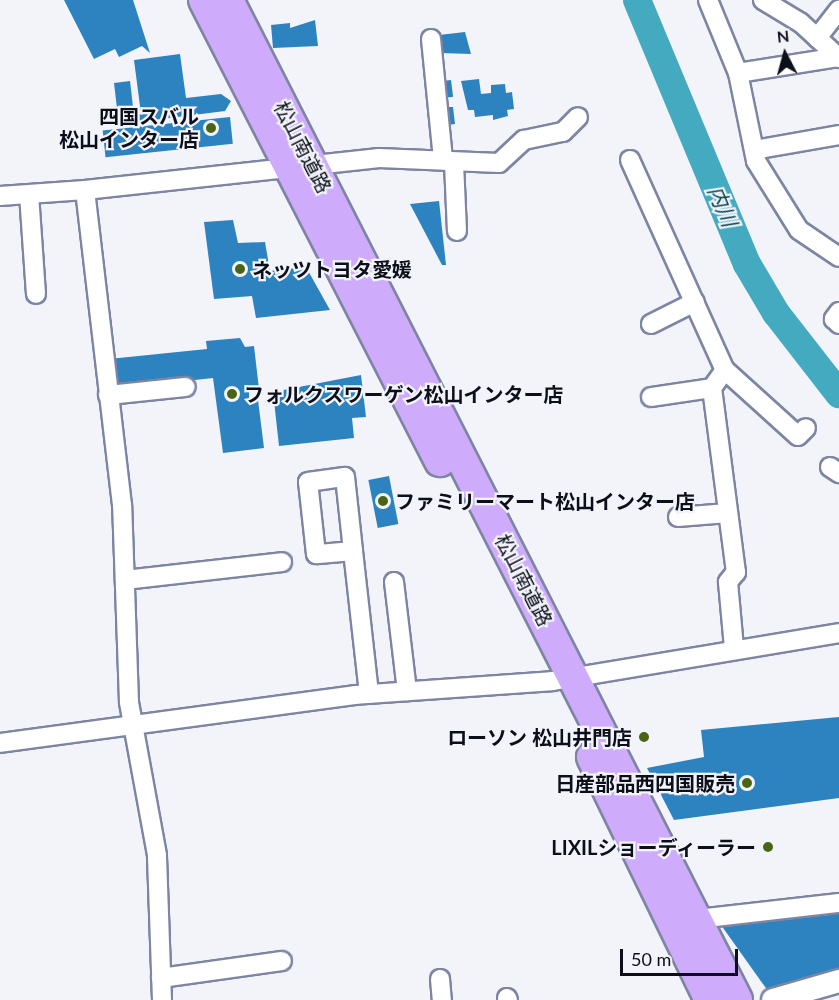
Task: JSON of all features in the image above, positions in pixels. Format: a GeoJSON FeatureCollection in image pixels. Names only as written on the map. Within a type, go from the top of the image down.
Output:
{"type":"FeatureCollection","features":[{"type":"Feature","properties":{"kind":"highway","name":"松山南道路"},"geometry":{"type":"LineString","coordinates":[[204,0],[300,166],[562,677],[684,921],[737,1000]]}},
{"type":"Feature","properties":{"kind":"highway","name":"松山南道路"},"geometry":{"type":"LineString","coordinates":[[228,0],[300,166]]}},
{"type":"Feature","properties":{"kind":"highway","name":"松山南道路"},"geometry":{"type":"LineString","coordinates":[[684,921],[710,1000]]}},
{"type":"Feature","properties":{"kind":"street"},"geometry":{"type":"LineString","coordinates":[[708,0],[738,73],[754,150],[799,231],[839,257]]}},
{"type":"Feature","properties":{"kind":"street"},"geometry":{"type":"LineString","coordinates":[[763,0],[817,38],[839,58]]}},
{"type":"Feature","properties":{"kind":"street"},"geometry":{"type":"LineString","coordinates":[[817,38],[838,16]]}},
{"type":"Feature","properties":{"kind":"street"},"geometry":{"type":"LineString","coordinates":[[431,39],[457,231]]}},
{"type":"Feature","properties":{"kind":"street"},"geometry":{"type":"LineString","coordinates":[[738,73],[839,58]]}},
{"type":"Feature","properties":{"kind":"street"},"geometry":{"type":"LineString","coordinates":[[0,196],[85,190],[379,158],[499,163],[524,140],[563,132],[578,117]]}},
{"type":"Feature","properties":{"kind":"street"},"geometry":{"type":"LineString","coordinates":[[754,150],[839,135]]}},
{"type":"Feature","properties":{"kind":"street"},"geometry":{"type":"LineString","coordinates":[[630,160],[725,370],[798,436],[806,428]]}},
{"type":"Feature","properties":{"kind":"street"},"geometry":{"type":"LineString","coordinates":[[85,190],[108,395],[125,580],[132,724],[157,855],[162,1000]]}},
{"type":"Feature","properties":{"kind":"street"},"geometry":{"type":"LineString","coordinates":[[29,194],[36,294]]}},
{"type":"Feature","properties":{"kind":"street"},"geometry":{"type":"LineString","coordinates":[[651,324],[694,302]]}},
{"type":"Feature","properties":{"kind":"street"},"geometry":{"type":"LineString","coordinates":[[839,312],[834,319],[839,324]]}},
{"type":"Feature","properties":{"kind":"street"},"geometry":{"type":"LineString","coordinates":[[725,370],[712,388],[736,572],[728,582],[734,648]]}},
{"type":"Feature","properties":{"kind":"street"},"geometry":{"type":"LineString","coordinates":[[108,395],[186,387]]}},
{"type":"Feature","properties":{"kind":"street"},"geometry":{"type":"LineString","coordinates":[[651,397],[712,388]]}},
{"type":"Feature","properties":{"kind":"street"},"geometry":{"type":"LineString","coordinates":[[678,517],[728,513]]}},
{"type":"Feature","properties":{"kind":"street"},"geometry":{"type":"LineString","coordinates":[[353,550],[369,694]]}},
{"type":"Feature","properties":{"kind":"street"},"geometry":{"type":"LineString","coordinates":[[125,580],[282,562]]}},
{"type":"Feature","properties":{"kind":"street"},"geometry":{"type":"LineString","coordinates":[[394,582],[407,691]]}},
{"type":"Feature","properties":{"kind":"street"},"geometry":{"type":"LineString","coordinates":[[0,743],[369,694],[562,677],[839,633]]}},
{"type":"Feature","properties":{"kind":"street"},"geometry":{"type":"LineString","coordinates":[[684,921],[839,903]]}},
{"type":"Feature","properties":{"kind":"street"},"geometry":{"type":"LineString","coordinates":[[161,978],[282,961]]}},
{"type":"Feature","properties":{"kind":"street"},"geometry":{"type":"LineString","coordinates":[[440,979],[442,1000]]}},
{"type":"Feature","properties":{"kind":"street"},"geometry":{"type":"LineString","coordinates":[[773,1000],[839,981]]}},
{"type":"Feature","properties":{"kind":"building"},"geometry":{"type":"Polygon","coordinates":[[[64,0],[133,0],[150,53],[142,46],[119,57],[115,49],[94,59],[64,0]]]}},
{"type":"Feature","properties":{"kind":"building"},"geometry":{"type":"Polygon","coordinates":[[[315,20],[318,46],[273,48],[271,25],[290,23],[290,28],[315,20]]]}},
{"type":"Feature","properties":{"kind":"building"},"geometry":{"type":"Polygon","coordinates":[[[465,32],[471,54],[441,53],[439,35],[465,32]]]}},
{"type":"Feature","properties":{"kind":"building"},"geometry":{"type":"Polygon","coordinates":[[[180,54],[186,98],[221,94],[231,101],[225,111],[106,126],[105,119],[118,117],[114,83],[130,81],[134,115],[141,114],[134,60],[180,54]]]}},
{"type":"Feature","properties":{"kind":"building"},"geometry":{"type":"Polygon","coordinates":[[[479,79],[481,94],[491,93],[491,85],[505,84],[506,93],[512,92],[514,109],[507,110],[508,116],[493,120],[493,115],[475,117],[474,110],[468,110],[461,81],[479,79]]]}},
{"type":"Feature","properties":{"kind":"building"},"geometry":{"type":"Polygon","coordinates":[[[451,80],[453,97],[445,98],[443,81],[451,80]]]}},
{"type":"Feature","properties":{"kind":"building"},"geometry":{"type":"Polygon","coordinates":[[[447,107],[453,107],[455,124],[448,125],[447,107]]]}},
{"type":"Feature","properties":{"kind":"building"},"geometry":{"type":"Polygon","coordinates":[[[230,117],[233,144],[106,157],[103,130],[230,117]]]}},
{"type":"Feature","properties":{"kind":"building"},"geometry":{"type":"Polygon","coordinates":[[[439,201],[446,265],[442,265],[410,204],[439,201]]]}},
{"type":"Feature","properties":{"kind":"building","name":"ネッツトヨタ愛媛"},"geometry":{"type":"Polygon","coordinates":[[[233,220],[238,243],[265,242],[270,271],[306,267],[330,310],[256,318],[252,296],[214,299],[204,222],[233,220]]]}},
{"type":"Feature","properties":{"kind":"building","name":"フォルクスワーゲン松山インター店"},"geometry":{"type":"Polygon","coordinates":[[[240,338],[245,347],[254,346],[259,389],[249,390],[249,398],[258,400],[264,448],[223,453],[213,378],[113,389],[109,359],[207,349],[206,341],[240,338]]]}},
{"type":"Feature","properties":{"kind":"building"},"geometry":{"type":"Polygon","coordinates":[[[361,375],[366,417],[352,418],[354,438],[279,446],[273,392],[361,375]]]}},
{"type":"Feature","properties":{"kind":"building","name":"ファミリーマート松山インター店"},"geometry":{"type":"Polygon","coordinates":[[[389,476],[398,524],[378,528],[368,480],[389,476]]]}},
{"type":"Feature","properties":{"kind":"building","name":"日産部品西四国販売"},"geometry":{"type":"Polygon","coordinates":[[[839,717],[839,798],[674,820],[647,768],[704,757],[701,730],[839,717]]]}},
{"type":"Feature","properties":{"kind":"building"},"geometry":{"type":"Polygon","coordinates":[[[839,911],[839,971],[768,991],[721,925],[839,911]]]}},
{"type":"Feature","properties":{"kind":"waterway","name":"内川"},"geometry":{"type":"LineString","coordinates":[[637,0],[747,264],[776,313],[839,394]]}},
{"type":"Feature","properties":{"kind":"place","name":"四国スバル 松山インター店"},"geometry":{"type":"Point","coordinates":[211,128]}},
{"type":"Feature","properties":{"kind":"place","name":"ネッツトヨタ愛媛"},"geometry":{"type":"Point","coordinates":[240,269]}},
{"type":"Feature","properties":{"kind":"place","name":"フォルクスワーゲン松山インター店"},"geometry":{"type":"Point","coordinates":[232,394]}},
{"type":"Feature","properties":{"kind":"place","name":"ファミリーマート松山インター店"},"geometry":{"type":"Point","coordinates":[383,501]}},
{"type":"Feature","properties":{"kind":"place","name":"ローソン 松山井門店"},"geometry":{"type":"Point","coordinates":[644,737]}},
{"type":"Feature","properties":{"kind":"place","name":"日産部品西四国販売"},"geometry":{"type":"Point","coordinates":[747,783]}},
{"type":"Feature","properties":{"kind":"place","name":"LIXILショーディーラー"},"geometry":{"type":"Point","coordinates":[768,847]}}]}
